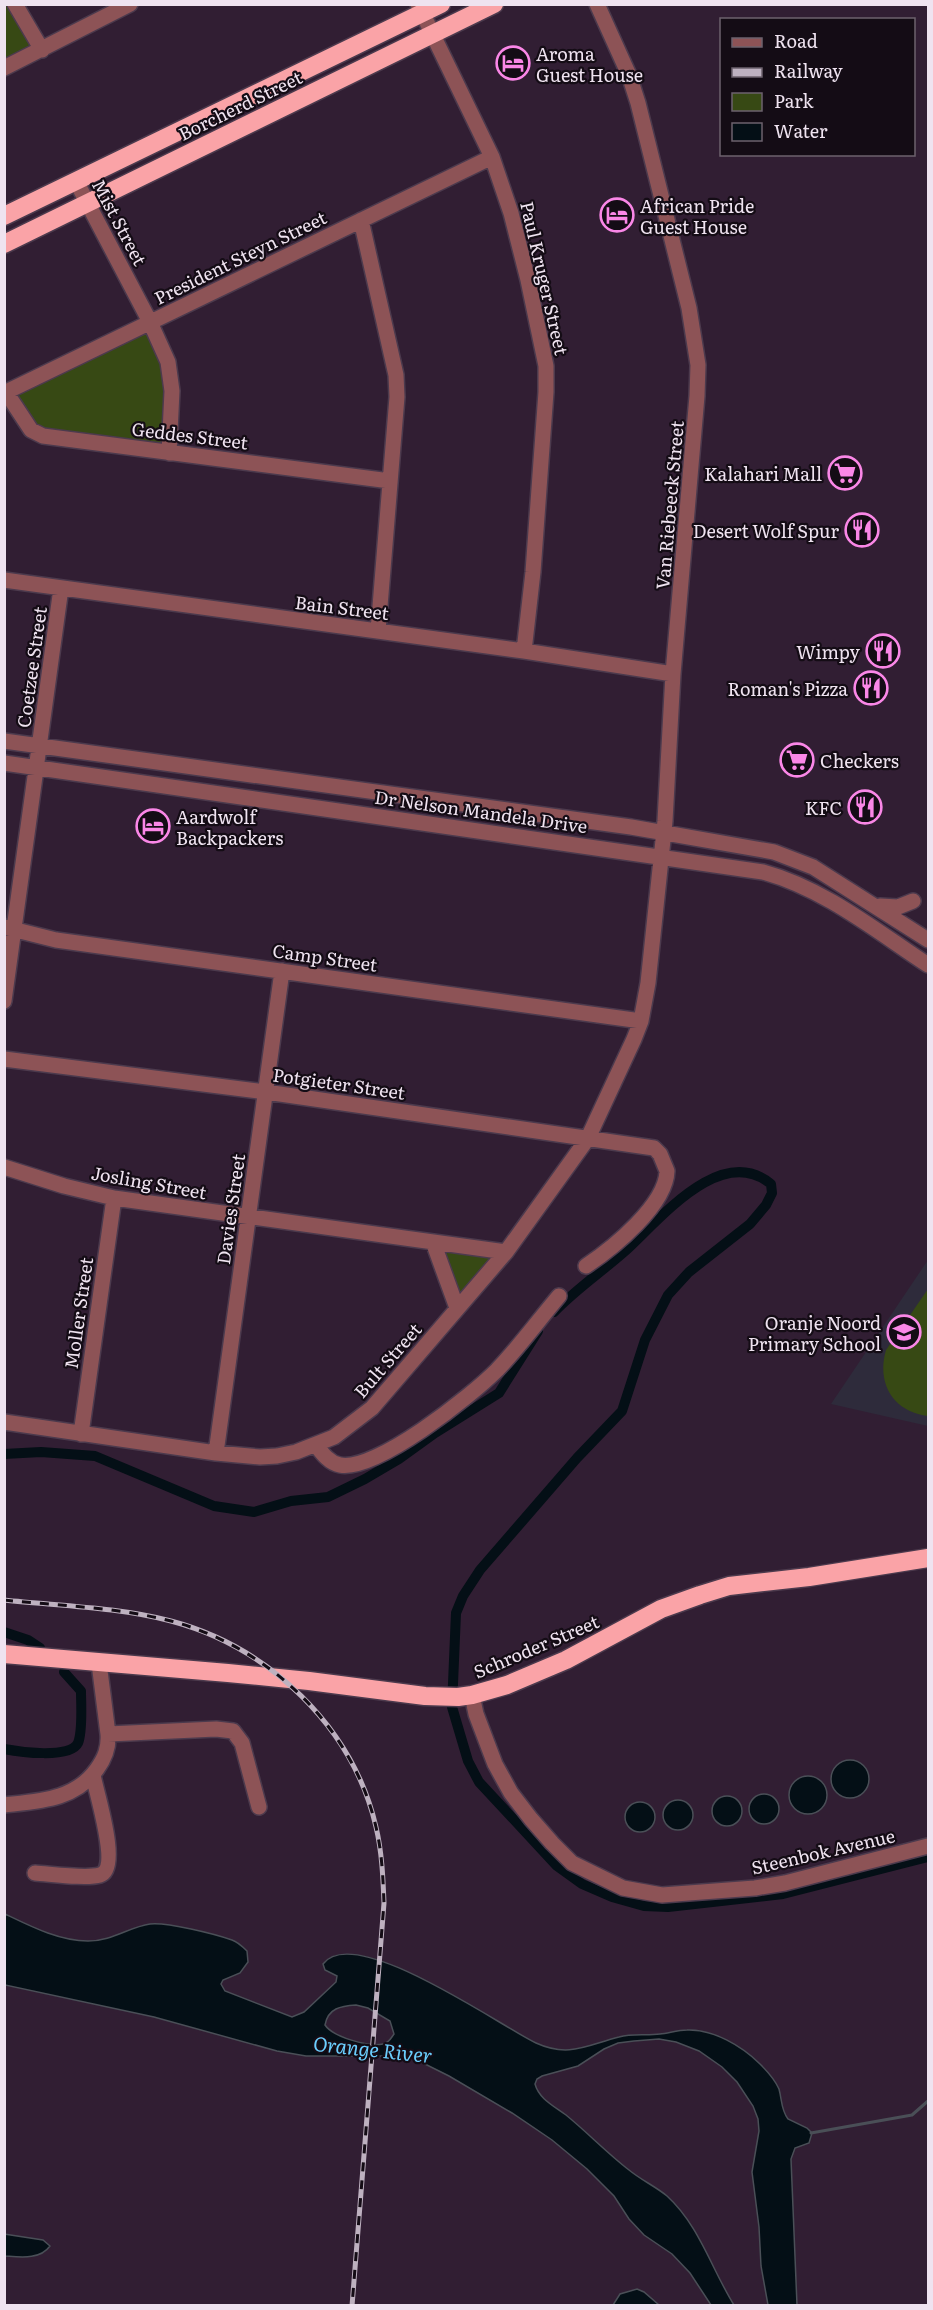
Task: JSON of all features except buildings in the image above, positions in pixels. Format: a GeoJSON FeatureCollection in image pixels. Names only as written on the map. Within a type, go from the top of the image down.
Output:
{"type":"FeatureCollection","features":[{"type":"Feature","properties":{"kind":"highway","name":"Borcherd Street"},"geometry":{"type":"LineString","coordinates":[[4,216],[421,9],[441,4]]}},
{"type":"Feature","properties":{"kind":"highway","name":"Borcherd Street"},"geometry":{"type":"LineString","coordinates":[[4,244],[494,4]]}},
{"type":"Feature","properties":{"kind":"highway","name":"Schroder Street"},"geometry":{"type":"LineString","coordinates":[[4,1654],[458,1696],[507,1685],[566,1660],[661,1610],[729,1586],[809,1577],[928,1558]]}},
{"type":"Feature","properties":{"kind":"street"},"geometry":{"type":"LineString","coordinates":[[15,4],[42,50]]}},
{"type":"Feature","properties":{"kind":"street"},"geometry":{"type":"LineString","coordinates":[[4,68],[130,4]]}},
{"type":"Feature","properties":{"kind":"street","name":"Van Riebeeck Street"},"geometry":{"type":"LineString","coordinates":[[597,4],[638,103],[689,308],[695,342],[698,396],[674,674],[664,833],[648,983],[641,1021]]}},
{"type":"Feature","properties":{"kind":"street","name":"Paul Kruger Street"},"geometry":{"type":"LineString","coordinates":[[421,9],[492,157],[511,213],[546,366],[533,572],[524,651]]}},
{"type":"Feature","properties":{"kind":"street","name":"President Steyn Street"},"geometry":{"type":"LineString","coordinates":[[5,392],[492,157]]}},
{"type":"Feature","properties":{"kind":"street","name":"Mist Street"},"geometry":{"type":"LineString","coordinates":[[76,181],[150,322],[168,362],[173,402],[169,453]]}},
{"type":"Feature","properties":{"kind":"street"},"geometry":{"type":"LineString","coordinates":[[361,220],[396,375],[397,397],[378,631]]}},
{"type":"Feature","properties":{"kind":"street","name":"Geddes Street"},"geometry":{"type":"LineString","coordinates":[[5,392],[31,430],[43,436],[390,481]]}},
{"type":"Feature","properties":{"kind":"street","name":"Bain Street"},"geometry":{"type":"LineString","coordinates":[[4,580],[524,651],[674,674]]}},
{"type":"Feature","properties":{"kind":"street","name":"Coetzee Street"},"geometry":{"type":"LineString","coordinates":[[4,1001],[9,929],[36,767],[61,588]]}},
{"type":"Feature","properties":{"kind":"street","name":"Dr Nelson Mandela Drive"},"geometry":{"type":"LineString","coordinates":[[4,741],[664,833],[786,856],[813,867],[928,940]]}},
{"type":"Feature","properties":{"kind":"street","name":"Dr Nelson Mandela Drive"},"geometry":{"type":"LineString","coordinates":[[4,763],[763,872],[781,877],[817,893],[926,963]]}},
{"type":"Feature","properties":{"kind":"street"},"geometry":{"type":"LineString","coordinates":[[877,906],[898,907],[913,901]]}},
{"type":"Feature","properties":{"kind":"street"},"geometry":{"type":"LineString","coordinates":[[865,923],[905,926],[926,963]]}},
{"type":"Feature","properties":{"kind":"street","name":"Camp Street"},"geometry":{"type":"LineString","coordinates":[[9,929],[56,939],[641,1021]]}},
{"type":"Feature","properties":{"kind":"street","name":"Davies Street"},"geometry":{"type":"LineString","coordinates":[[216,1453],[282,971]]}},
{"type":"Feature","properties":{"kind":"street","name":"Bult Street"},"geometry":{"type":"LineString","coordinates":[[4,1422],[216,1453],[278,1456],[316,1445],[348,1428],[372,1408],[506,1252],[588,1138],[641,1021]]}},
{"type":"Feature","properties":{"kind":"street","name":"Potgieter Street"},"geometry":{"type":"LineString","coordinates":[[4,1059],[266,1092],[588,1138],[655,1150],[667,1170],[667,1178],[655,1203],[612,1247],[586,1266]]}},
{"type":"Feature","properties":{"kind":"street","name":"Josling Street"},"geometry":{"type":"LineString","coordinates":[[4,1167],[64,1186],[114,1198],[506,1252]]}},
{"type":"Feature","properties":{"kind":"street","name":"Moller Street"},"geometry":{"type":"LineString","coordinates":[[81,1434],[114,1198]]}},
{"type":"Feature","properties":{"kind":"street"},"geometry":{"type":"LineString","coordinates":[[433,1242],[457,1308]]}},
{"type":"Feature","properties":{"kind":"street"},"geometry":{"type":"LineString","coordinates":[[316,1445],[332,1462],[346,1466],[409,1440],[496,1370],[558,1296]]}},
{"type":"Feature","properties":{"kind":"street"},"geometry":{"type":"LineString","coordinates":[[4,1805],[65,1796],[75,1791],[93,1775],[104,1759],[108,1749],[108,1734],[99,1663]]}},
{"type":"Feature","properties":{"kind":"street","name":"Steenbok Avenue"},"geometry":{"type":"LineString","coordinates":[[458,1696],[476,1714],[495,1764],[511,1793],[531,1819],[572,1863],[623,1888],[662,1895],[755,1888],[785,1883],[928,1846]]}},
{"type":"Feature","properties":{"kind":"street"},"geometry":{"type":"LineString","coordinates":[[108,1734],[216,1729],[233,1731],[242,1743],[259,1807]]}},
{"type":"Feature","properties":{"kind":"street"},"geometry":{"type":"LineString","coordinates":[[35,1872],[93,1876],[103,1875],[107,1870],[109,1863],[107,1838],[93,1775]]}},
{"type":"Feature","properties":{"kind":"shaded area","name":"Oranje Noord Primary School"},"geometry":{"type":"Polygon","coordinates":[[[928,1260],[928,1426],[831,1404],[928,1260]]]}},
{"type":"Feature","properties":{"kind":"green space"},"geometry":{"type":"Polygon","coordinates":[[[5,5],[16,5],[38,48],[5,64],[5,5]]]}},
{"type":"Feature","properties":{"kind":"green space"},"geometry":{"type":"Polygon","coordinates":[[[148,325],[166,361],[165,453],[44,438],[11,392],[148,325]]]}},
{"type":"Feature","properties":{"kind":"green space"},"geometry":{"type":"Polygon","coordinates":[[[440,1246],[497,1252],[459,1298],[440,1246]]]}},
{"type":"Feature","properties":{"kind":"green space"},"geometry":{"type":"Polygon","coordinates":[[[928,1289],[928,1416],[906,1409],[890,1394],[886,1385],[884,1362],[886,1350],[928,1289]]]}},
{"type":"Feature","properties":{"kind":"water"},"geometry":{"type":"Polygon","coordinates":[[[850,1760],[864,1765],[869,1779],[864,1793],[850,1798],[836,1793],[831,1779],[836,1765],[850,1760]]]}},
{"type":"Feature","properties":{"kind":"water"},"geometry":{"type":"Polygon","coordinates":[[[808,1776],[822,1781],[827,1795],[822,1809],[808,1814],[794,1809],[789,1795],[794,1781],[808,1776]]]}},
{"type":"Feature","properties":{"kind":"water"},"geometry":{"type":"Polygon","coordinates":[[[764,1794],[770,1795],[778,1803],[778,1815],[770,1823],[764,1824],[758,1823],[750,1815],[749,1809],[750,1803],[758,1795],[764,1794]]]}},
{"type":"Feature","properties":{"kind":"water"},"geometry":{"type":"Polygon","coordinates":[[[727,1796],[733,1797],[741,1805],[741,1817],[733,1825],[727,1826],[721,1825],[713,1817],[712,1811],[713,1805],[721,1797],[727,1796]]]}},
{"type":"Feature","properties":{"kind":"water"},"geometry":{"type":"Polygon","coordinates":[[[678,1800],[684,1801],[692,1809],[692,1821],[684,1829],[678,1830],[672,1829],[664,1821],[663,1815],[664,1809],[672,1801],[678,1800]]]}},
{"type":"Feature","properties":{"kind":"water"},"geometry":{"type":"Polygon","coordinates":[[[640,1802],[646,1803],[654,1811],[654,1823],[646,1831],[640,1832],[634,1831],[626,1823],[625,1817],[626,1811],[634,1803],[640,1802]]]}},
{"type":"Feature","properties":{"kind":"water","name":"Orange River"},"geometry":{"type":"Polygon","coordinates":[[[5,1914],[45,1932],[88,1941],[105,1939],[142,1926],[158,1924],[203,1932],[238,1943],[247,1951],[248,1962],[240,1973],[223,1980],[221,1984],[225,1991],[292,2017],[304,2012],[336,1982],[337,1976],[325,1970],[323,1964],[340,1955],[364,1956],[395,1966],[428,1981],[536,2043],[558,2050],[578,2049],[624,2036],[655,2035],[684,2030],[697,2030],[717,2036],[745,2051],[763,2067],[779,2089],[788,2119],[812,2133],[809,2143],[795,2148],[791,2159],[797,2305],[768,2305],[761,2266],[752,2172],[759,2131],[758,2119],[753,2106],[737,2082],[722,2067],[699,2051],[676,2042],[659,2039],[618,2043],[578,2066],[542,2076],[535,2084],[540,2094],[548,2102],[629,2170],[667,2196],[678,2208],[688,2220],[734,2305],[711,2305],[690,2273],[672,2254],[644,2235],[629,2219],[614,2196],[587,2169],[552,2140],[512,2113],[417,2060],[403,2056],[306,2056],[277,2051],[154,2017],[5,1985],[5,1914]],[[356,2005],[336,2009],[329,2015],[325,2025],[335,2033],[351,2040],[377,2045],[387,2043],[394,2034],[390,2021],[368,2008],[356,2005]]]}},
{"type":"Feature","properties":{"kind":"water"},"geometry":{"type":"Polygon","coordinates":[[[4,2234],[43,2240],[50,2246],[35,2256],[5,2256],[4,2234]]]}},
{"type":"Feature","properties":{"kind":"water"},"geometry":{"type":"Polygon","coordinates":[[[637,2289],[659,2305],[613,2305],[620,2294],[637,2289]]]}},
{"type":"Feature","properties":{"kind":"waterway"},"geometry":{"type":"LineString","coordinates":[[554,1312],[624,1252],[672,1206],[711,1179],[731,1173],[751,1174],[771,1184],[772,1193],[766,1205],[750,1224],[689,1272],[668,1295],[645,1340],[622,1411],[577,1458],[480,1570],[463,1596],[456,1613],[452,1707],[468,1761],[479,1782],[557,1866],[582,1884],[612,1897],[644,1906],[668,1907],[783,1894],[928,1857]]}},
{"type":"Feature","properties":{"kind":"waterway"},"geometry":{"type":"LineString","coordinates":[[4,1454],[41,1452],[95,1456],[214,1506],[254,1512],[291,1501],[328,1497],[399,1459],[435,1433],[499,1393],[538,1331]]}},
{"type":"Feature","properties":{"kind":"waterway"},"geometry":{"type":"LineString","coordinates":[[4,1632],[28,1640],[40,1648]]}},
{"type":"Feature","properties":{"kind":"waterway"},"geometry":{"type":"LineString","coordinates":[[4,1749],[55,1753],[73,1748],[78,1743],[81,1725],[81,1691],[64,1672]]}},
{"type":"Feature","properties":{"kind":"waterway"},"geometry":{"type":"LineString","coordinates":[[811,2133],[912,2115],[928,2101]]}},
{"type":"Feature","properties":{"kind":"railway"},"geometry":{"type":"LineString","coordinates":[[4,1600],[151,1616],[207,1633],[241,1650],[273,1671],[302,1696],[327,1725],[348,1756],[365,1791],[376,1827],[381,1855],[384,1903],[352,2306]]}},
{"type":"Feature","properties":{"kind":"place","name":"Aroma Guest House"},"geometry":{"type":"Point","coordinates":[513,63]}},
{"type":"Feature","properties":{"kind":"place","name":"African Pride Guest House"},"geometry":{"type":"Point","coordinates":[617,215]}},
{"type":"Feature","properties":{"kind":"place","name":"Kalahari Mall"},"geometry":{"type":"Point","coordinates":[845,473]}},
{"type":"Feature","properties":{"kind":"place","name":"Desert Wolf Spur"},"geometry":{"type":"Point","coordinates":[862,530]}},
{"type":"Feature","properties":{"kind":"place","name":"Wimpy"},"geometry":{"type":"Point","coordinates":[883,651]}},
{"type":"Feature","properties":{"kind":"place","name":"Roman's Pizza"},"geometry":{"type":"Point","coordinates":[871,688]}},
{"type":"Feature","properties":{"kind":"place","name":"Checkers"},"geometry":{"type":"Point","coordinates":[797,760]}},
{"type":"Feature","properties":{"kind":"place","name":"KFC"},"geometry":{"type":"Point","coordinates":[865,807]}},
{"type":"Feature","properties":{"kind":"place","name":"Aardwolf Backpackers"},"geometry":{"type":"Point","coordinates":[153,826]}},
{"type":"Feature","properties":{"kind":"place","name":"Oranje Noord Primary School"},"geometry":{"type":"Point","coordinates":[904,1332]}}]}
